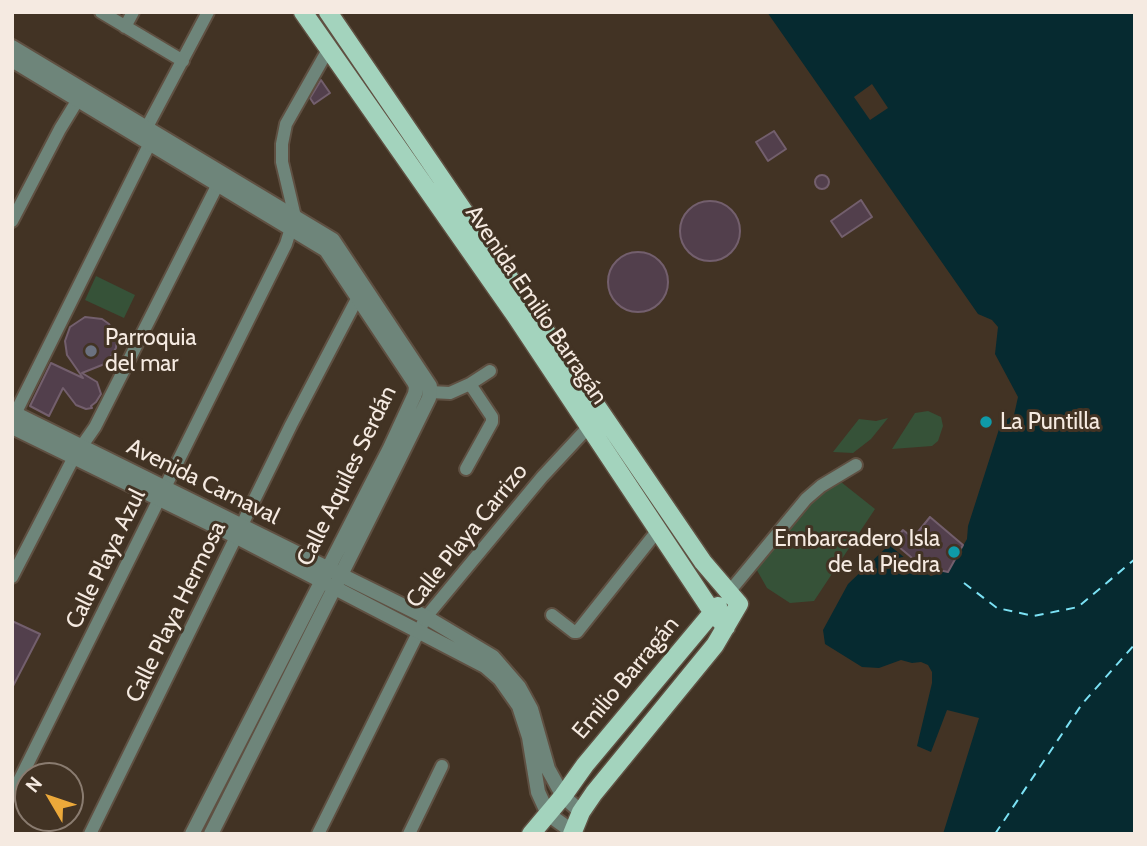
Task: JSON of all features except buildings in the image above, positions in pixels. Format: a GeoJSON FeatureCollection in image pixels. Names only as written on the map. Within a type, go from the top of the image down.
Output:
{"type":"FeatureCollection","features":[{"type":"Feature","properties":{"kind":"main road","name":"Avenida Emilio Barragán"},"geometry":{"type":"LineString","coordinates":[[303,12],[515,315],[703,562],[734,598]]}},
{"type":"Feature","properties":{"kind":"main road","name":"Avenida Emilio Barragán"},"geometry":{"type":"LineString","coordinates":[[328,12],[392,105],[595,420],[658,530],[713,613],[726,627]]}},
{"type":"Feature","properties":{"kind":"main road"},"geometry":{"type":"LineString","coordinates":[[376,117],[392,105]]}},
{"type":"Feature","properties":{"kind":"main road","name":"Emilio Barragán"},"geometry":{"type":"LineString","coordinates":[[531,834],[585,765],[713,613],[734,598]]}},
{"type":"Feature","properties":{"kind":"main road","name":"Emilio Barragán"},"geometry":{"type":"LineString","coordinates":[[572,833],[581,812],[594,793],[715,645],[726,627],[734,598]]}},
{"type":"Feature","properties":{"kind":"street"},"geometry":{"type":"LineString","coordinates":[[100,12],[183,61]]}},
{"type":"Feature","properties":{"kind":"street"},"geometry":{"type":"LineString","coordinates":[[125,27],[133,12]]}},
{"type":"Feature","properties":{"kind":"street"},"geometry":{"type":"LineString","coordinates":[[147,127],[208,12]]}},
{"type":"Feature","properties":{"kind":"street","name":"Calle Aquiles Serdán"},"geometry":{"type":"LineString","coordinates":[[12,47],[150,143],[185,157],[293,223],[342,262],[425,376],[430,392],[194,833]]}},
{"type":"Feature","properties":{"kind":"street"},"geometry":{"type":"LineString","coordinates":[[293,223],[282,162],[286,124],[329,48]]}},
{"type":"Feature","properties":{"kind":"street","name":"Calle Aquiles Serdán"},"geometry":{"type":"LineString","coordinates":[[12,60],[147,127],[218,184],[293,223]]}},
{"type":"Feature","properties":{"kind":"street"},"geometry":{"type":"LineString","coordinates":[[12,220],[81,94]]}},
{"type":"Feature","properties":{"kind":"street"},"geometry":{"type":"LineString","coordinates":[[14,424],[150,143]]}},
{"type":"Feature","properties":{"kind":"street"},"geometry":{"type":"LineString","coordinates":[[12,577],[77,452],[95,427],[218,184]]}},
{"type":"Feature","properties":{"kind":"street","name":"Calle Playa Azul"},"geometry":{"type":"LineString","coordinates":[[12,794],[286,244],[293,223]]}},
{"type":"Feature","properties":{"kind":"street","name":"Calle Aquiles Serdán"},"geometry":{"type":"LineString","coordinates":[[211,834],[415,394],[414,382],[358,297],[342,262]]}},
{"type":"Feature","properties":{"kind":"street","name":"Calle Playa Hermosa"},"geometry":{"type":"LineString","coordinates":[[90,834],[358,297]]}},
{"type":"Feature","properties":{"kind":"street","name":"Calle Aquiles Serdán"},"geometry":{"type":"LineString","coordinates":[[430,392],[450,393],[490,371]]}},
{"type":"Feature","properties":{"kind":"street"},"geometry":{"type":"LineString","coordinates":[[466,469],[492,422],[492,417],[470,384]]}},
{"type":"Feature","properties":{"kind":"street","name":"Calle Playa Carrizo"},"geometry":{"type":"LineString","coordinates":[[318,834],[423,623],[542,477],[595,420]]}},
{"type":"Feature","properties":{"kind":"street","name":"Avenida Carnaval"},"geometry":{"type":"LineString","coordinates":[[14,424],[162,493],[493,657],[512,677],[531,709],[548,769],[563,796]]}},
{"type":"Feature","properties":{"kind":"street"},"geometry":{"type":"LineString","coordinates":[[734,598],[741,577],[806,499],[821,486],[856,465]]}},
{"type":"Feature","properties":{"kind":"street"},"geometry":{"type":"LineString","coordinates":[[552,615],[574,632],[578,632],[658,530]]}},
{"type":"Feature","properties":{"kind":"street","name":"Avenida Carnaval"},"geometry":{"type":"LineString","coordinates":[[423,623],[485,666],[510,693],[524,720],[538,792],[548,814]]}},
{"type":"Feature","properties":{"kind":"street"},"geometry":{"type":"LineString","coordinates":[[409,834],[442,766]]}},
{"type":"Feature","properties":{"kind":"street"},"geometry":{"type":"LineString","coordinates":[[563,796],[581,812]]}},
{"type":"Feature","properties":{"kind":"street","name":"Emilio Barragán"},"geometry":{"type":"LineString","coordinates":[[548,814],[572,833]]}},
{"type":"Feature","properties":{"kind":"green space"},"geometry":{"type":"Polygon","coordinates":[[[96,276],[135,295],[124,318],[85,300],[96,276]]]}},
{"type":"Feature","properties":{"kind":"green space"},"geometry":{"type":"Polygon","coordinates":[[[928,411],[941,417],[943,426],[938,441],[932,446],[892,449],[915,413],[928,411]]]}},
{"type":"Feature","properties":{"kind":"green space"},"geometry":{"type":"Polygon","coordinates":[[[888,418],[871,439],[853,453],[833,452],[859,419],[876,421],[888,418]]]}},
{"type":"Feature","properties":{"kind":"green space"},"geometry":{"type":"Polygon","coordinates":[[[841,482],[875,509],[814,601],[790,603],[767,588],[754,565],[811,497],[841,482]]]}},
{"type":"Feature","properties":{"kind":"water"},"geometry":{"type":"Polygon","coordinates":[[[767,12],[1135,12],[1135,834],[943,834],[979,718],[947,710],[931,752],[917,746],[932,683],[932,672],[928,665],[901,660],[879,668],[862,667],[825,644],[823,630],[848,584],[889,545],[922,572],[931,576],[949,570],[967,539],[968,526],[1001,423],[1014,415],[1018,397],[995,354],[998,327],[992,320],[978,314],[767,12]]]}},
{"type":"Feature","properties":{"kind":"pier"},"geometry":{"type":"Polygon","coordinates":[[[872,84],[888,108],[870,120],[854,97],[872,84]]]}},
{"type":"Feature","properties":{"kind":"ferry route"},"geometry":{"type":"LineString","coordinates":[[964,583],[997,608],[1034,616],[1078,607],[1135,559]]}},
{"type":"Feature","properties":{"kind":"ferry route"},"geometry":{"type":"LineString","coordinates":[[995,834],[1082,704],[1135,644]]}},
{"type":"Feature","properties":{"kind":"place","name":"Parroquia del mar"},"geometry":{"type":"Point","coordinates":[91,351]}},
{"type":"Feature","properties":{"kind":"place","name":"La Puntilla"},"geometry":{"type":"Point","coordinates":[986,422]}},
{"type":"Feature","properties":{"kind":"place","name":"Embarcadero Isla de la Piedra"},"geometry":{"type":"Point","coordinates":[954,552]}}]}
